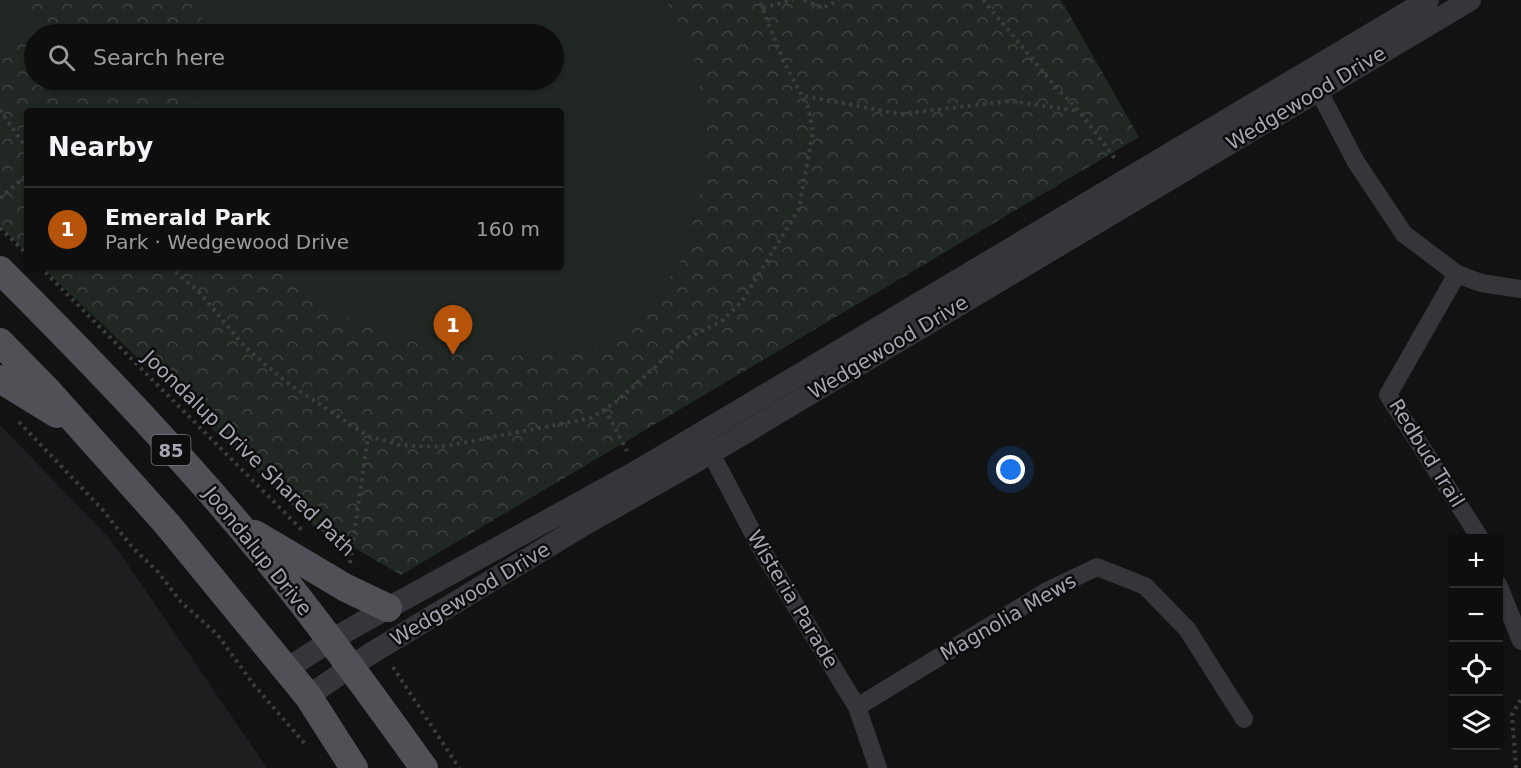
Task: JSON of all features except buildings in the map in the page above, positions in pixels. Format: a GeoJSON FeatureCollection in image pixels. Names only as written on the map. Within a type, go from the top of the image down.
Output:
{"type":"FeatureCollection","features":[{"type":"Feature","properties":{"kind":"main road","name":"Joondalup Drive"},"geometry":{"type":"LineString","coordinates":[[0,270],[77,347],[237,523],[351,667],[424,768]]}},
{"type":"Feature","properties":{"kind":"main road","name":"85"},"geometry":{"type":"LineString","coordinates":[[0,342],[82,428],[167,524],[308,696],[354,768]]}},
{"type":"Feature","properties":{"kind":"main road"},"geometry":{"type":"LineString","coordinates":[[0,379],[82,428]]}},
{"type":"Feature","properties":{"kind":"main road"},"geometry":{"type":"LineString","coordinates":[[237,523],[347,580],[388,608]]}},
{"type":"Feature","properties":{"kind":"street","name":"Wedgewood Drive"},"geometry":{"type":"LineString","coordinates":[[308,696],[379,648],[572,532],[706,443],[1129,178],[1428,0]]}},
{"type":"Feature","properties":{"kind":"street","name":"Wedgewood Drive"},"geometry":{"type":"LineString","coordinates":[[285,670],[388,608],[639,470],[706,443],[1140,196],[1470,0]]}},
{"type":"Feature","properties":{"kind":"street"},"geometry":{"type":"LineString","coordinates":[[1309,70],[1356,162],[1404,234],[1457,274],[1481,283],[1521,289]]}},
{"type":"Feature","properties":{"kind":"street","name":"Redbud Trail"},"geometry":{"type":"LineString","coordinates":[[1457,274],[1388,395],[1477,534]]}},
{"type":"Feature","properties":{"kind":"street","name":"Wisteria Parade"},"geometry":{"type":"LineString","coordinates":[[706,443],[763,552],[857,707],[878,768]]}},
{"type":"Feature","properties":{"kind":"street","name":"Magnolia Mews"},"geometry":{"type":"LineString","coordinates":[[857,707],[1048,590],[1097,567],[1145,586],[1187,629],[1244,719]]}},
{"type":"Feature","properties":{"kind":"street"},"geometry":{"type":"LineString","coordinates":[[1500,588],[1521,641]]}},
{"type":"Feature","properties":{"kind":"path"},"geometry":{"type":"LineString","coordinates":[[173,270],[199,292],[245,347],[286,382],[368,436],[399,445],[441,447],[591,418],[617,401],[686,339],[723,320],[742,301],[798,209],[813,131],[804,96],[783,60],[759,0]]}},
{"type":"Feature","properties":{"kind":"path"},"geometry":{"type":"LineString","coordinates":[[763,8],[793,0]]}},
{"type":"Feature","properties":{"kind":"path"},"geometry":{"type":"LineString","coordinates":[[804,0],[823,8],[839,0]]}},
{"type":"Feature","properties":{"kind":"path"},"geometry":{"type":"LineString","coordinates":[[983,0],[1054,85],[1080,111],[1129,178]]}},
{"type":"Feature","properties":{"kind":"path"},"geometry":{"type":"LineString","coordinates":[[804,96],[900,114],[1010,101],[1080,111]]}},
{"type":"Feature","properties":{"kind":"path"},"geometry":{"type":"LineString","coordinates":[[0,110],[24,145]]}},
{"type":"Feature","properties":{"kind":"path"},"geometry":{"type":"LineString","coordinates":[[0,198],[24,178]]}},
{"type":"Feature","properties":{"kind":"path"},"geometry":{"type":"LineString","coordinates":[[0,228],[24,251]]}},
{"type":"Feature","properties":{"kind":"path","name":"Joondalup Drive Shared Path"},"geometry":{"type":"LineString","coordinates":[[43,270],[307,535]]}},
{"type":"Feature","properties":{"kind":"path"},"geometry":{"type":"LineString","coordinates":[[605,409],[639,470]]}},
{"type":"Feature","properties":{"kind":"path"},"geometry":{"type":"LineString","coordinates":[[15,417],[102,509],[132,547],[158,572],[181,602],[218,634],[254,685],[311,752]]}},
{"type":"Feature","properties":{"kind":"path"},"geometry":{"type":"LineString","coordinates":[[347,580],[368,436]]}},
{"type":"Feature","properties":{"kind":"path"},"geometry":{"type":"LineString","coordinates":[[379,648],[459,768]]}},
{"type":"Feature","properties":{"kind":"path"},"geometry":{"type":"LineString","coordinates":[[1516,768],[1512,715],[1521,699]]}},
{"type":"Feature","properties":{"kind":"shaded area"},"geometry":{"type":"Polygon","coordinates":[[[0,425],[111,540],[267,768],[0,768],[0,425]]]}},
{"type":"Feature","properties":{"kind":"green space"},"geometry":{"type":"Polygon","coordinates":[[[0,0],[1061,0],[1139,137],[401,575],[316,528],[45,270],[564,270],[564,108],[24,108],[24,250],[0,227],[0,0]]]}},
{"type":"Feature","properties":{"kind":"green space"},"geometry":{"type":"Polygon","coordinates":[[[0,0],[14,0],[35,21],[32,24],[24,24],[24,32],[4,51],[0,46],[0,0]]]}},
{"type":"Feature","properties":{"kind":"green space"},"geometry":{"type":"Polygon","coordinates":[[[210,0],[664,0],[669,6],[697,69],[706,134],[699,203],[679,264],[649,309],[615,339],[575,353],[510,356],[420,344],[335,312],[279,270],[564,270],[564,108],[199,108],[197,90],[564,90],[564,24],[199,24],[210,0]]]}},
{"type":"Feature","properties":{"kind":"place","name":"Emerald Park"},"geometry":{"type":"Point","coordinates":[453,355]}}]}
